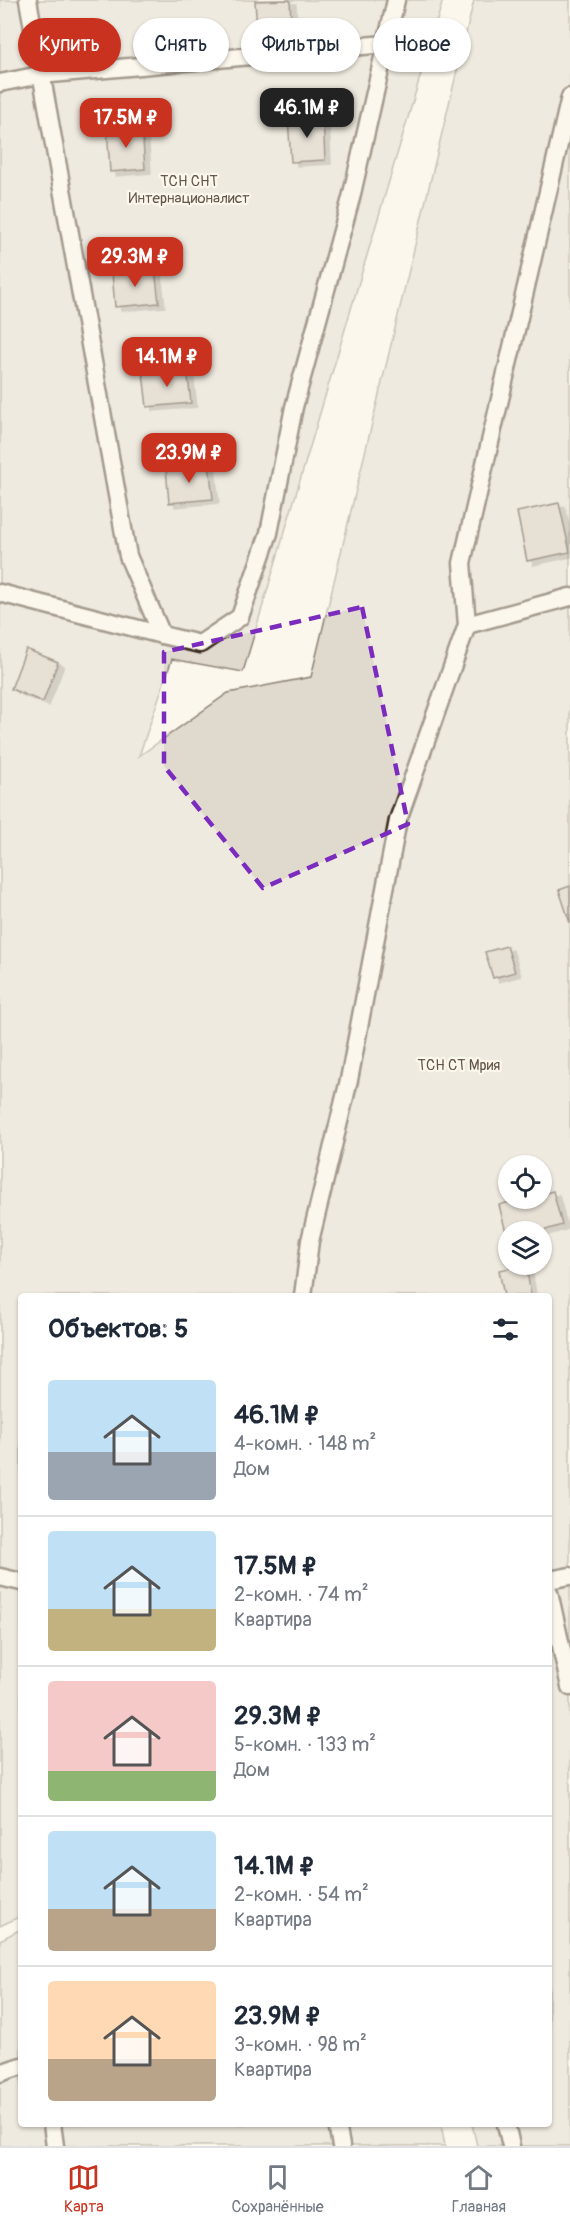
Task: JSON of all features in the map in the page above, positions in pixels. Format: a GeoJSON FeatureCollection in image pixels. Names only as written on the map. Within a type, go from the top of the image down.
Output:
{"type":"FeatureCollection","features":[{"type":"Feature","properties":{"kind":"lane"},"geometry":{"type":"LineString","coordinates":[[28,0],[128,556],[162,635]]}},
{"type":"Feature","properties":{"kind":"lane"},"geometry":{"type":"LineString","coordinates":[[392,18],[396,0]]}},
{"type":"Feature","properties":{"kind":"lane"},"geometry":{"type":"LineString","coordinates":[[0,83],[40,75],[373,45]]}},
{"type":"Feature","properties":{"kind":"lane"},"geometry":{"type":"LineString","coordinates":[[0,593],[200,644],[240,617],[269,533],[294,407],[351,198],[379,72]]}},
{"type":"Feature","properties":{"kind":"lane"},"geometry":{"type":"LineString","coordinates":[[303,1293],[310,1241],[350,1080],[398,820],[467,625],[462,563],[570,97]]}},
{"type":"Feature","properties":{"kind":"lane"},"geometry":{"type":"LineString","coordinates":[[467,625],[570,597]]}},
{"type":"Feature","properties":{"kind":"lane"},"geometry":{"type":"LineString","coordinates":[[552,1579],[570,1576]]}},
{"type":"Feature","properties":{"kind":"lane"},"geometry":{"type":"LineString","coordinates":[[0,1577],[18,1581]]}},
{"type":"Feature","properties":{"kind":"lane"},"geometry":{"type":"LineString","coordinates":[[552,1606],[570,1687]]}},
{"type":"Feature","properties":{"kind":"lane"},"geometry":{"type":"LineString","coordinates":[[0,2073],[18,2067]]}},
{"type":"Feature","properties":{"kind":"lane"},"geometry":{"type":"LineString","coordinates":[[52,2127],[55,2146]]}},
{"type":"Feature","properties":{"kind":"lane"},"geometry":{"type":"LineString","coordinates":[[338,2127],[341,2146]]}},
{"type":"Feature","properties":{"kind":"lane"},"geometry":{"type":"LineString","coordinates":[[507,2127],[511,2146]]}},
{"type":"Feature","properties":{"kind":"highlighted area"},"geometry":{"type":"Polygon","coordinates":[[[362,607],[408,824],[263,888],[164,766],[164,652],[362,607]]]}},
{"type":"Feature","properties":{"kind":"green space"},"geometry":{"type":"Polygon","coordinates":[[[0,0],[443,0],[438,18],[373,18],[373,72],[422,72],[243,672],[172,659],[139,756],[228,693],[311,677],[457,72],[471,72],[470,18],[474,0],[570,0],[570,2146],[477,2146],[473,2127],[552,2127],[552,1293],[18,1293],[18,1917],[0,1926],[0,0]]]}},
{"type":"Feature","properties":{"kind":"green space"},"geometry":{"type":"Polygon","coordinates":[[[18,1931],[18,2127],[442,2127],[445,2146],[0,2146],[0,1940],[18,1931]]]}},
{"type":"Feature","properties":{"kind":"building"},"geometry":{"type":"Polygon","coordinates":[[[290,0],[291,18],[256,18],[255,1],[290,0]]]}},
{"type":"Feature","properties":{"kind":"building"},"geometry":{"type":"Polygon","coordinates":[[[323,116],[325,160],[291,162],[288,118],[323,116]]]}},
{"type":"Feature","properties":{"kind":"building"},"geometry":{"type":"Polygon","coordinates":[[[142,126],[145,169],[110,172],[107,128],[142,126]]]}},
{"type":"Feature","properties":{"kind":"building"},"geometry":{"type":"Polygon","coordinates":[[[155,269],[159,303],[115,307],[112,273],[155,269]]]}},
{"type":"Feature","properties":{"kind":"building"},"geometry":{"type":"Polygon","coordinates":[[[187,368],[191,403],[147,407],[143,373],[187,368]]]}},
{"type":"Feature","properties":{"kind":"building"},"geometry":{"type":"Polygon","coordinates":[[[209,464],[213,499],[169,503],[166,469],[209,464]]]}},
{"type":"Feature","properties":{"kind":"building"},"geometry":{"type":"Polygon","coordinates":[[[559,503],[570,552],[527,561],[517,512],[559,503]]]}},
{"type":"Feature","properties":{"kind":"building"},"geometry":{"type":"Polygon","coordinates":[[[26,649],[58,662],[43,702],[11,689],[26,649]]]}},
{"type":"Feature","properties":{"kind":"building"},"geometry":{"type":"Polygon","coordinates":[[[570,886],[570,923],[559,890],[570,886]]]}},
{"type":"Feature","properties":{"kind":"building"},"geometry":{"type":"Polygon","coordinates":[[[507,946],[515,972],[493,978],[485,952],[507,946]]]}},
{"type":"Feature","properties":{"kind":"building"},"geometry":{"type":"Polygon","coordinates":[[[552,1191],[562,1225],[552,1228],[552,1221],[503,1221],[500,1209],[552,1209],[552,1191]]]}},
{"type":"Feature","properties":{"kind":"building"},"geometry":{"type":"Polygon","coordinates":[[[500,1275],[528,1275],[531,1293],[503,1293],[500,1275]]]}},
{"type":"Feature","properties":{"kind":"park label","name":"ТСН СНТ Интернационалист"},"geometry":{"type":"Point","coordinates":[189,190]}},
{"type":"Feature","properties":{"kind":"park label","name":"ТСН СТ Мрия"},"geometry":{"type":"Point","coordinates":[459,1065]}}]}
